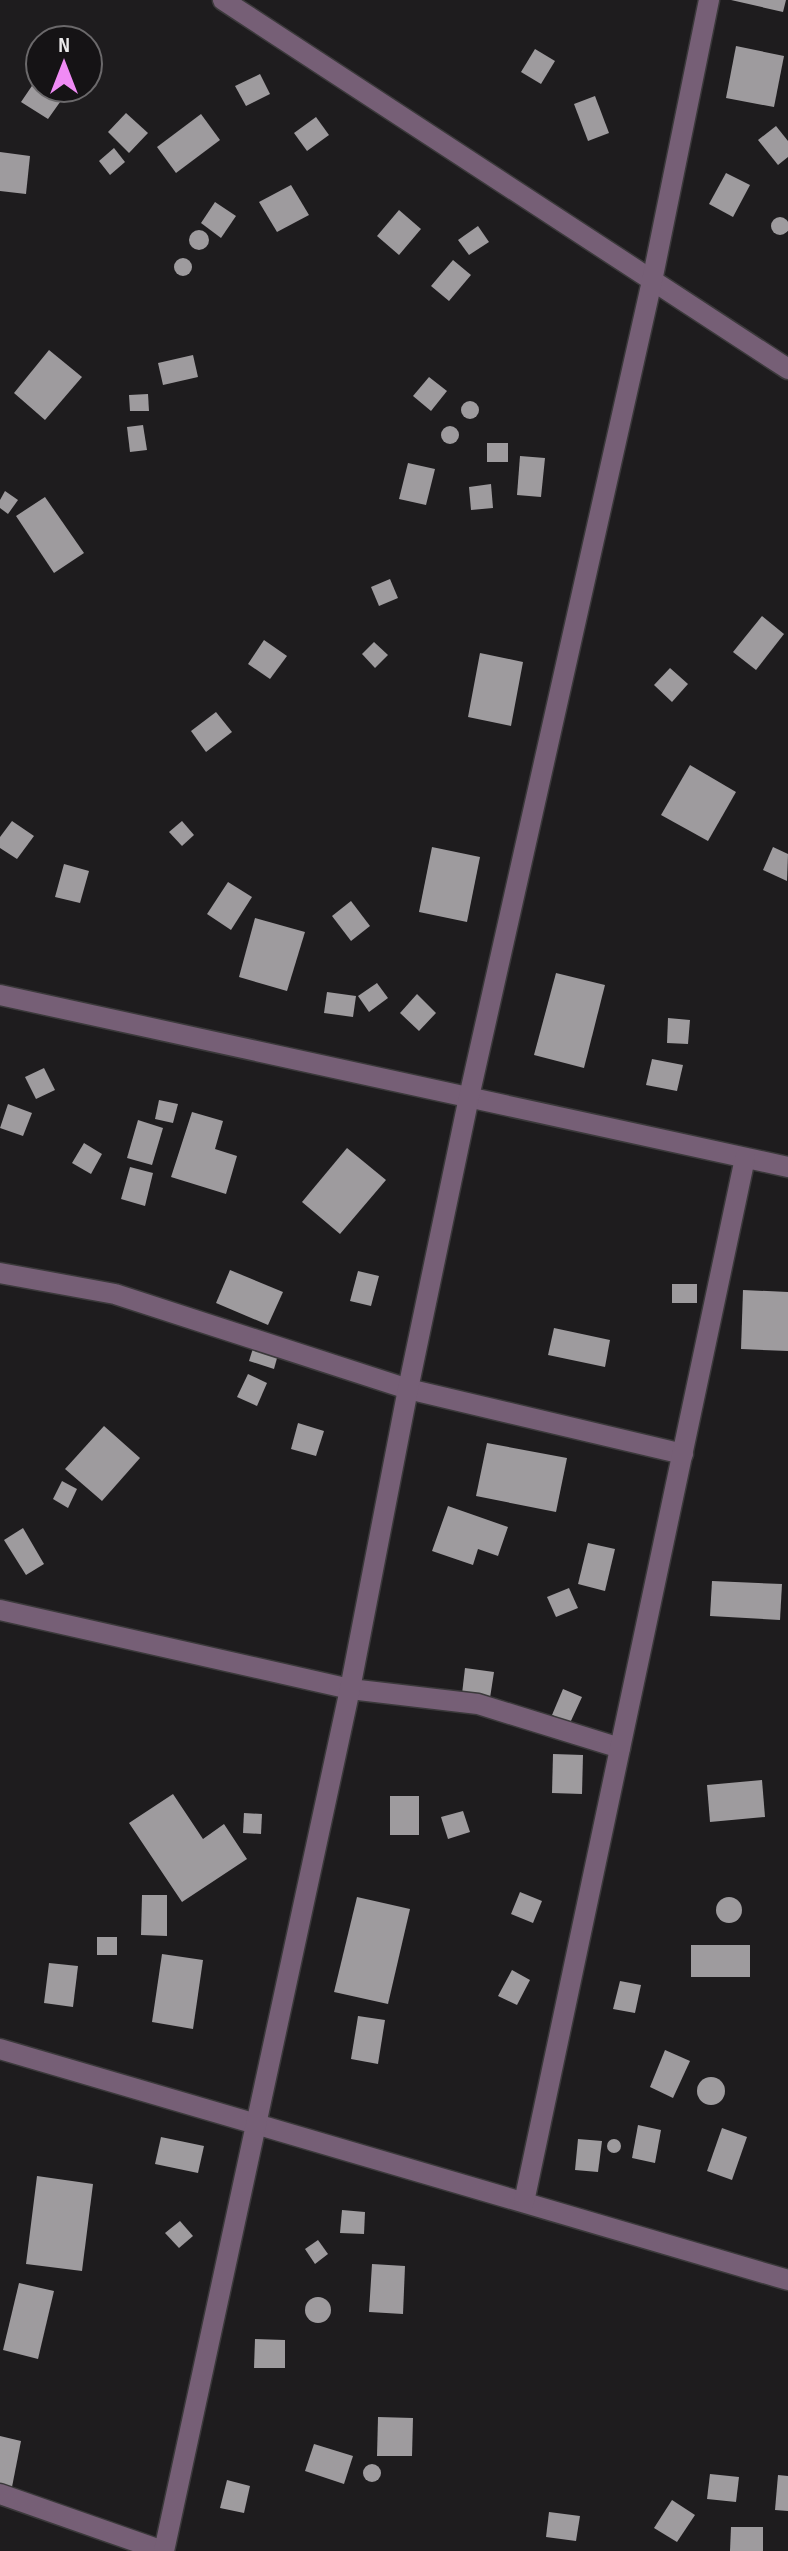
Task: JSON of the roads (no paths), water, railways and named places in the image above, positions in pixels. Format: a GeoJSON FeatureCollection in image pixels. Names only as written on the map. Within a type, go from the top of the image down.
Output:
{"type":"FeatureCollection","features":[{"type":"Feature","properties":{"kind":"street"},"geometry":{"type":"LineString","coordinates":[[223,0],[788,369]]}},
{"type":"Feature","properties":{"kind":"street"},"geometry":{"type":"LineString","coordinates":[[0,2494],[164,2551],[350,1689],[469,1097],[652,281],[709,0]]}},
{"type":"Feature","properties":{"kind":"street"},"geometry":{"type":"LineString","coordinates":[[0,995],[788,1167]]}},
{"type":"Feature","properties":{"kind":"street"},"geometry":{"type":"LineString","coordinates":[[524,2202],[745,1158]]}},
{"type":"Feature","properties":{"kind":"street"},"geometry":{"type":"LineString","coordinates":[[0,1273],[115,1294],[408,1389],[683,1454]]}},
{"type":"Feature","properties":{"kind":"street"},"geometry":{"type":"LineString","coordinates":[[0,1610],[350,1689],[478,1704],[620,1748]]}},
{"type":"Feature","properties":{"kind":"street"},"geometry":{"type":"LineString","coordinates":[[0,2049],[788,2280]]}}]}
